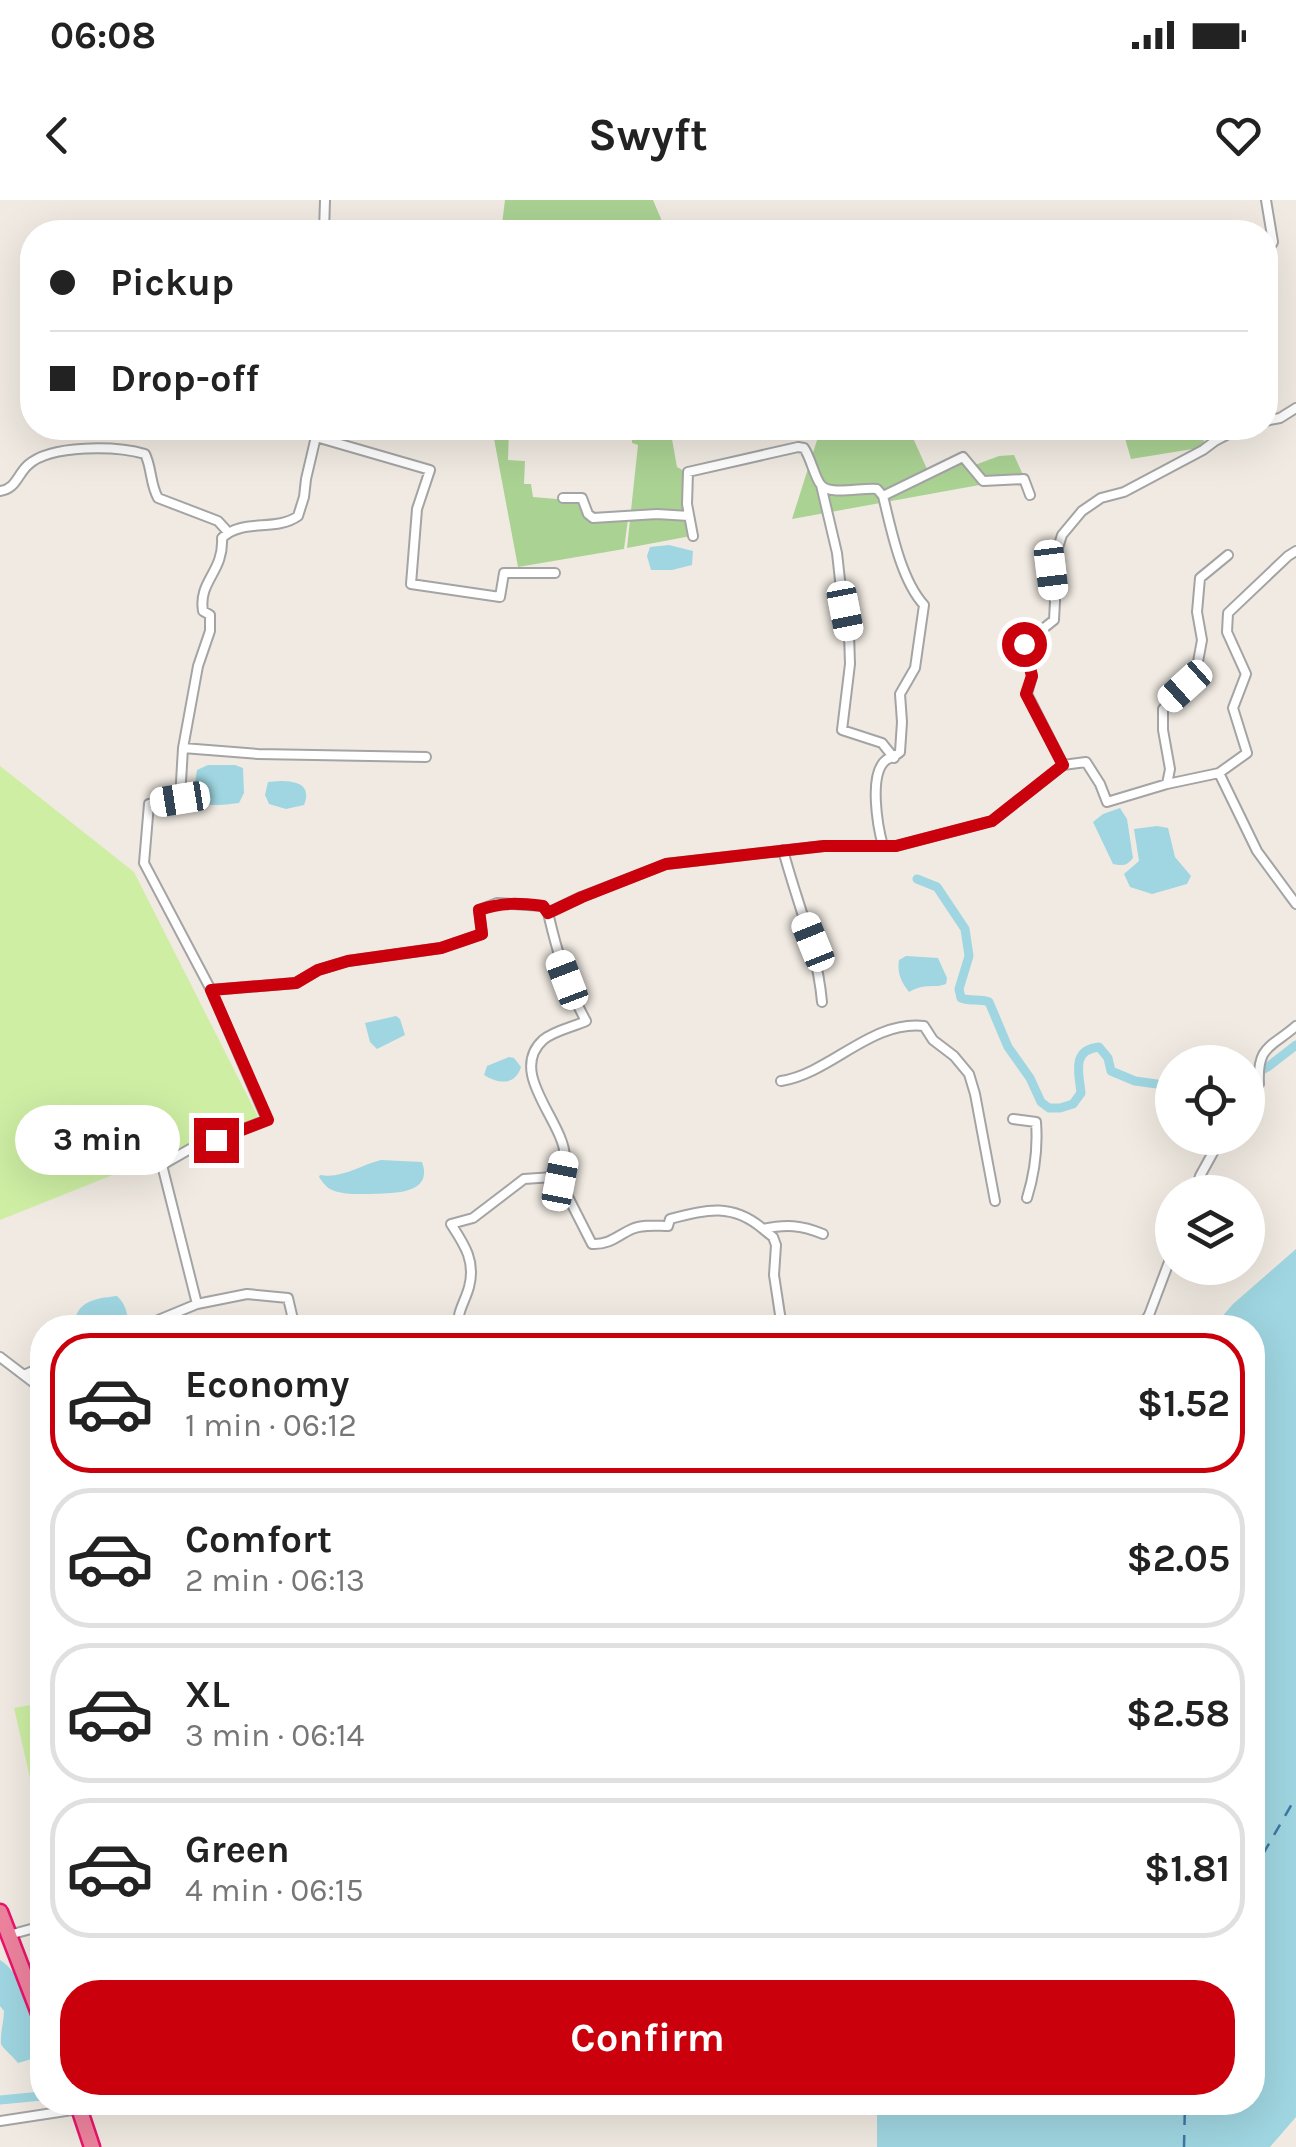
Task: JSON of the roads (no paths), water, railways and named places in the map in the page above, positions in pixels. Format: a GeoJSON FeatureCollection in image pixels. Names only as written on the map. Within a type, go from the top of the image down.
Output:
{"type":"FeatureCollection","features":[{"type":"Feature","properties":{"kind":"highway"},"geometry":{"type":"LineString","coordinates":[[0,1912],[30,1993]]}},
{"type":"Feature","properties":{"kind":"highway"},"geometry":{"type":"LineString","coordinates":[[81,2115],[92,2147]]}},
{"type":"Feature","properties":{"kind":"street"},"geometry":{"type":"LineString","coordinates":[[197,1304],[162,1165],[190,1149],[268,1120],[211,990],[144,862],[149,804],[180,799],[183,748],[198,666],[210,631],[210,615],[203,611],[201,602],[219,566],[222,538],[228,532],[286,522],[298,516],[315,440]]}},
{"type":"Feature","properties":{"kind":"street"},"geometry":{"type":"LineString","coordinates":[[341,440],[430,470],[417,509],[412,584],[500,597],[504,574],[555,573]]}},
{"type":"Feature","properties":{"kind":"street"},"geometry":{"type":"LineString","coordinates":[[1063,765],[1026,694],[1032,676],[1024,644],[1054,620],[1051,570],[1062,535],[1082,511],[1101,498],[1124,492],[1217,440]]}},
{"type":"Feature","properties":{"kind":"street"},"geometry":{"type":"LineString","coordinates":[[693,536],[687,504],[688,472],[778,450],[804,448],[821,485],[849,632],[850,664],[842,730],[882,743],[894,758]]}},
{"type":"Feature","properties":{"kind":"street"},"geometry":{"type":"LineString","coordinates":[[0,491],[14,486],[26,467],[50,453],[130,450],[145,454],[158,498],[218,522],[228,532]]}},
{"type":"Feature","properties":{"kind":"street"},"geometry":{"type":"LineString","coordinates":[[883,496],[963,457],[984,481],[1024,479],[1030,495]]}},
{"type":"Feature","properties":{"kind":"street"},"geometry":{"type":"LineString","coordinates":[[821,485],[836,490],[876,488],[883,496],[910,586],[924,605],[915,668],[900,694],[900,752],[882,766],[876,794],[883,846]]}},
{"type":"Feature","properties":{"kind":"street"},"geometry":{"type":"LineString","coordinates":[[563,498],[582,498],[593,518],[689,516]]}},
{"type":"Feature","properties":{"kind":"street"},"geometry":{"type":"LineString","coordinates":[[548,913],[666,864],[824,846],[910,843],[992,821],[1063,765],[1086,762],[1107,802],[1219,772],[1247,753],[1233,708],[1246,674],[1227,632],[1228,612],[1296,551]]}},
{"type":"Feature","properties":{"kind":"street"},"geometry":{"type":"LineString","coordinates":[[1167,784],[1170,769],[1162,730],[1163,709],[1197,668],[1202,640],[1197,612],[1200,578],[1228,555]]}},
{"type":"Feature","properties":{"kind":"street"},"geometry":{"type":"LineString","coordinates":[[183,748],[258,754],[426,757]]}},
{"type":"Feature","properties":{"kind":"street"},"geometry":{"type":"LineString","coordinates":[[1219,772],[1256,851],[1296,904]]}},
{"type":"Feature","properties":{"kind":"street"},"geometry":{"type":"LineString","coordinates":[[783,850],[813,942],[822,1002]]}},
{"type":"Feature","properties":{"kind":"street"},"geometry":{"type":"LineString","coordinates":[[211,990],[296,983],[318,970],[348,961],[441,948],[482,934],[479,910],[497,903],[543,906],[559,959],[586,1021],[546,1037],[531,1062],[536,1090],[556,1128],[565,1156],[560,1181]]}},
{"type":"Feature","properties":{"kind":"street"},"geometry":{"type":"LineString","coordinates":[[781,1080],[798,1078],[889,1030],[910,1024],[924,1026],[932,1040],[954,1056],[969,1074],[996,1202]]}},
{"type":"Feature","properties":{"kind":"street"},"geometry":{"type":"LineString","coordinates":[[1265,1052],[1296,1026]]}},
{"type":"Feature","properties":{"kind":"street"},"geometry":{"type":"LineString","coordinates":[[1012,1120],[1036,1122],[1036,1159],[1028,1198]]}},
{"type":"Feature","properties":{"kind":"street"},"geometry":{"type":"LineString","coordinates":[[457,1315],[469,1288],[472,1266],[469,1250],[450,1224],[473,1218],[524,1179],[553,1177],[560,1181],[592,1244],[622,1237],[628,1230],[641,1226],[668,1226],[670,1219],[703,1210],[724,1210],[750,1218],[774,1237],[780,1315]]}},
{"type":"Feature","properties":{"kind":"street"},"geometry":{"type":"LineString","coordinates":[[764,1229],[803,1226],[823,1234]]}},
{"type":"Feature","properties":{"kind":"street"},"geometry":{"type":"LineString","coordinates":[[1150,1315],[1161,1285]]}},
{"type":"Feature","properties":{"kind":"street"},"geometry":{"type":"LineString","coordinates":[[170,1315],[197,1304],[246,1294],[288,1298],[292,1315]]}},
{"type":"Feature","properties":{"kind":"street"},"geometry":{"type":"LineString","coordinates":[[0,1357],[30,1380]]}},
{"type":"Feature","properties":{"kind":"street"},"geometry":{"type":"LineString","coordinates":[[24,1375],[30,1372]]}},
{"type":"Feature","properties":{"kind":"street"},"geometry":{"type":"LineString","coordinates":[[5,1934],[30,1929]]}},
{"type":"Feature","properties":{"kind":"street"},"geometry":{"type":"LineString","coordinates":[[0,2121],[31,2115]]}},
{"type":"Feature","properties":{"kind":"water"},"geometry":{"type":"Polygon","coordinates":[[[669,545],[693,551],[692,565],[651,570],[647,556],[650,547],[669,545]]]}},
{"type":"Feature","properties":{"kind":"water"},"geometry":{"type":"Polygon","coordinates":[[[208,765],[243,768],[244,793],[239,803],[210,805],[196,798],[197,770],[208,765]]]}},
{"type":"Feature","properties":{"kind":"water"},"geometry":{"type":"Polygon","coordinates":[[[280,781],[304,789],[304,805],[286,809],[269,804],[265,795],[268,782],[280,781]]]}},
{"type":"Feature","properties":{"kind":"water"},"geometry":{"type":"Polygon","coordinates":[[[1120,808],[1127,819],[1133,858],[1122,865],[1113,864],[1093,822],[1120,808]]]}},
{"type":"Feature","properties":{"kind":"water"},"geometry":{"type":"Polygon","coordinates":[[[1168,828],[1175,857],[1191,876],[1187,884],[1152,894],[1130,887],[1124,874],[1139,861],[1134,829],[1168,828]]]}},
{"type":"Feature","properties":{"kind":"water"},"geometry":{"type":"Polygon","coordinates":[[[906,956],[938,958],[946,984],[909,992],[899,969],[899,960],[906,956]]]}},
{"type":"Feature","properties":{"kind":"water"},"geometry":{"type":"Polygon","coordinates":[[[396,1016],[405,1035],[377,1049],[370,1042],[365,1023],[396,1016]]]}},
{"type":"Feature","properties":{"kind":"water"},"geometry":{"type":"Polygon","coordinates":[[[509,1057],[521,1067],[515,1078],[500,1081],[484,1075],[487,1066],[509,1057]]]}},
{"type":"Feature","properties":{"kind":"water"},"geometry":{"type":"Polygon","coordinates":[[[381,1160],[422,1162],[422,1181],[400,1192],[356,1194],[330,1189],[319,1177],[343,1173],[381,1160]]]}},
{"type":"Feature","properties":{"kind":"water"},"geometry":{"type":"Polygon","coordinates":[[[1296,1249],[1296,2117],[1270,2147],[877,2147],[877,2115],[1265,2115],[1265,1315],[1223,1315],[1255,1285],[1265,1285],[1265,1276],[1296,1249]]]}},
{"type":"Feature","properties":{"kind":"water"},"geometry":{"type":"Polygon","coordinates":[[[117,1296],[126,1315],[76,1315],[93,1300],[117,1296]]]}},
{"type":"Feature","properties":{"kind":"water"},"geometry":{"type":"Polygon","coordinates":[[[0,1960],[15,1976],[30,2010],[30,2060],[18,2063],[1,2044],[4,2011],[0,2006],[0,1960]]]}},
{"type":"Feature","properties":{"kind":"waterway"},"geometry":{"type":"LineString","coordinates":[[917,879],[937,887],[965,929],[969,956],[959,989],[961,998],[989,1002],[1008,1047],[1041,1102],[1049,1108],[1073,1104],[1081,1093],[1080,1058],[1099,1047],[1108,1058],[1111,1071],[1155,1084]]}},
{"type":"Feature","properties":{"kind":"waterway"},"geometry":{"type":"LineString","coordinates":[[1265,1068],[1296,1045]]}},
{"type":"Feature","properties":{"kind":"waterway"},"geometry":{"type":"LineString","coordinates":[[0,2100],[30,2097]]}}]}
